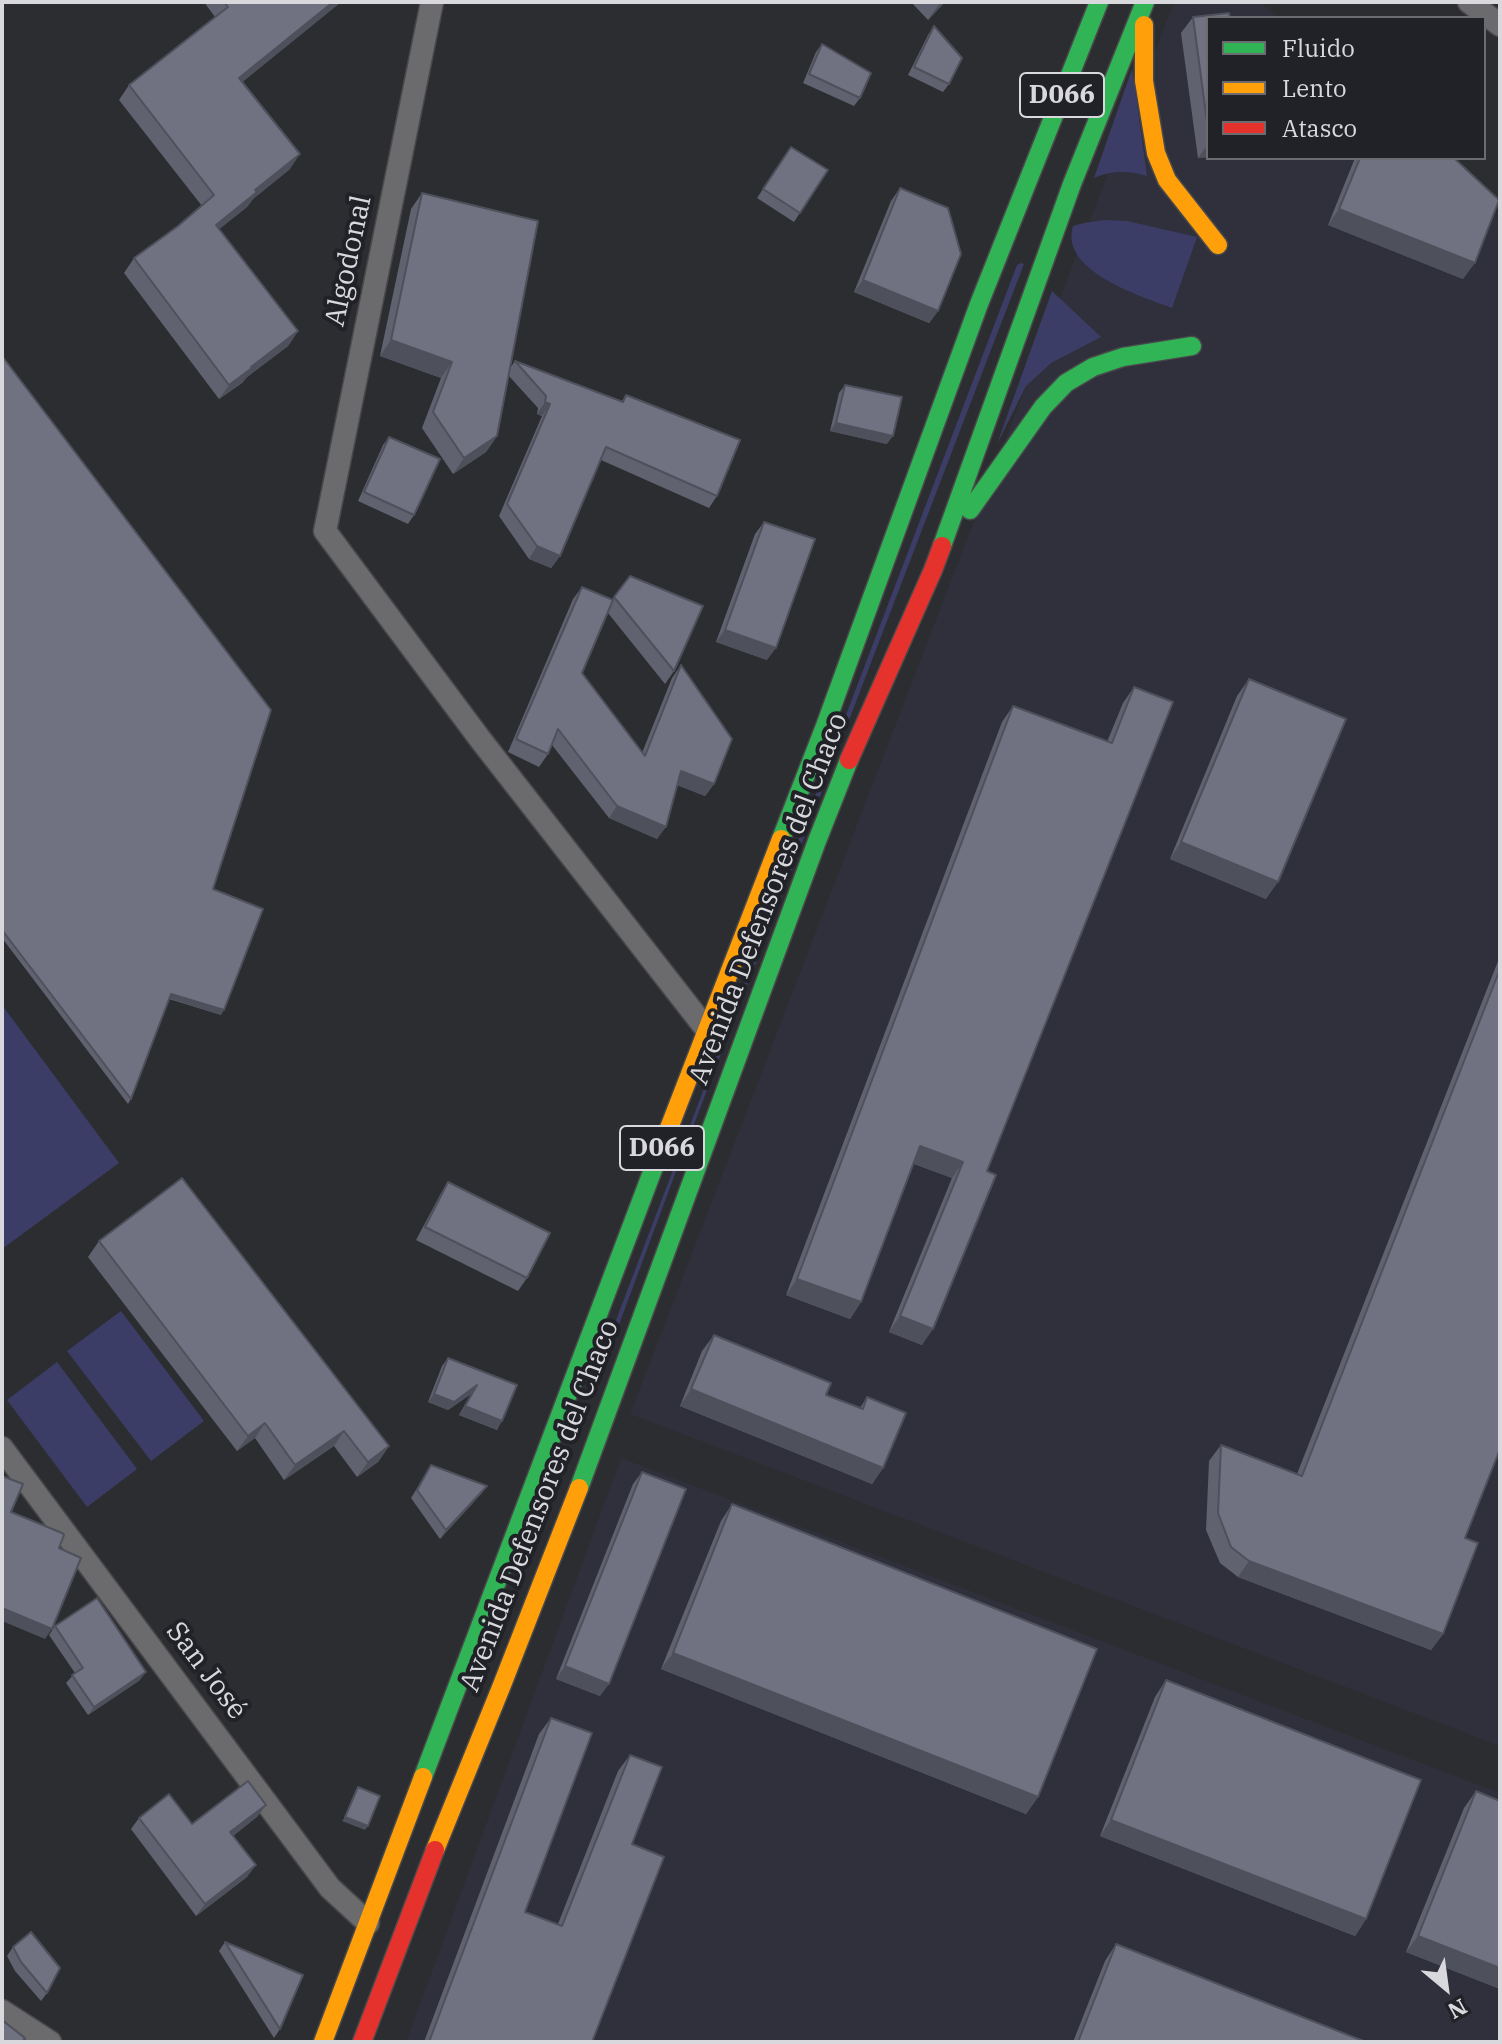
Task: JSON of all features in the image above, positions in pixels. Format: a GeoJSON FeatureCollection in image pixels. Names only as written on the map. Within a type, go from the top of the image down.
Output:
{"type":"FeatureCollection","features":[{"type":"Feature","properties":{"kind":"highway","name":"Avenida Defensores del Chaco"},"geometry":{"type":"LineString","coordinates":[[323,2042],[825,726],[979,304],[1099,2]]}},
{"type":"Feature","properties":{"kind":"highway"},"geometry":{"type":"LineString","coordinates":[[1042,271],[1027,244],[1116,2]]}},
{"type":"Feature","properties":{"kind":"highway","name":"Avenida Defensores del Chaco"},"geometry":{"type":"LineString","coordinates":[[362,2042],[605,1420],[817,841],[857,739],[938,556],[1072,184],[1144,4]]}},
{"type":"Feature","properties":{"kind":"highway"},"geometry":{"type":"LineString","coordinates":[[1144,4],[1144,81],[1156,153],[1167,180],[1218,245]]}},
{"type":"Feature","properties":{"kind":"highway"},"geometry":{"type":"LineString","coordinates":[[1025,188],[1048,181],[1072,184]]}},
{"type":"Feature","properties":{"kind":"highway"},"geometry":{"type":"LineString","coordinates":[[938,556],[1043,407],[1066,383],[1093,367],[1123,357],[1192,346]]}},
{"type":"Feature","properties":{"kind":"highway"},"geometry":{"type":"LineString","coordinates":[[647,1235],[653,1220],[649,1181]]}},
{"type":"Feature","properties":{"kind":"highway"},"geometry":{"type":"LineString","coordinates":[[596,1442],[588,1437],[583,1422],[593,1416],[605,1420]]}},
{"type":"Feature","properties":{"kind":"highway"},"geometry":{"type":"LineString","coordinates":[[464,1671],[491,1643]]}},
{"type":"Feature","properties":{"kind":"street","name":"Algodonal"},"geometry":{"type":"LineString","coordinates":[[432,2],[325,531],[480,739],[707,1030]]}},
{"type":"Feature","properties":{"kind":"street"},"geometry":{"type":"LineString","coordinates":[[1472,2],[1500,25]]}},
{"type":"Feature","properties":{"kind":"street","name":"San José"},"geometry":{"type":"LineString","coordinates":[[2,1448],[330,1888],[368,1923]]}},
{"type":"Feature","properties":{"kind":"street"},"geometry":{"type":"LineString","coordinates":[[2,2011],[50,2042]]}},
{"type":"Feature","properties":{"kind":"shaded area"},"geometry":{"type":"Polygon","coordinates":[[[1174,2],[1260,2],[1276,16],[1206,16],[1206,160],[1433,160],[1500,221],[1500,1746],[630,1414],[1174,2]]]}},
{"type":"Feature","properties":{"kind":"shaded area"},"geometry":{"type":"Polygon","coordinates":[[[1132,69],[1147,176],[1120,172],[1094,178],[1132,69]]]}},
{"type":"Feature","properties":{"kind":"shaded area"},"geometry":{"type":"Polygon","coordinates":[[[1104,220],[1127,221],[1197,237],[1172,308],[1123,289],[1090,269],[1078,256],[1072,242],[1073,226],[1104,220]]]}},
{"type":"Feature","properties":{"kind":"shaded area"},"geometry":{"type":"Polygon","coordinates":[[[1024,264],[601,1373],[597,1370],[1017,265],[1024,264]]]}},
{"type":"Feature","properties":{"kind":"shaded area"},"geometry":{"type":"Polygon","coordinates":[[[1052,291],[1101,337],[1051,363],[1026,386],[997,444],[1052,291]]]}},
{"type":"Feature","properties":{"kind":"shaded area"},"geometry":{"type":"Polygon","coordinates":[[[2,1005],[119,1163],[2,1249],[2,1005]]]}},
{"type":"Feature","properties":{"kind":"shaded area"},"geometry":{"type":"Polygon","coordinates":[[[121,1311],[204,1421],[151,1461],[67,1351],[121,1311]]]}},
{"type":"Feature","properties":{"kind":"shaded area"},"geometry":{"type":"Polygon","coordinates":[[[57,1362],[137,1469],[87,1507],[7,1400],[57,1362]]]}},
{"type":"Feature","properties":{"kind":"shaded area"},"geometry":{"type":"Polygon","coordinates":[[[621,1458],[1500,1793],[1500,2042],[406,2042],[621,1458]]]}},
{"type":"Feature","properties":{"kind":"building"},"geometry":{"type":"Polygon","coordinates":[[[224,2],[333,2],[239,78],[300,154],[216,225],[298,331],[229,385],[134,258],[214,195],[129,85],[228,7],[224,2]]]}},
{"type":"Feature","properties":{"kind":"building"},"geometry":{"type":"Polygon","coordinates":[[[1229,13],[1230,16],[1206,16],[1206,114],[1193,17],[1229,13]]]}},
{"type":"Feature","properties":{"kind":"building"},"geometry":{"type":"Polygon","coordinates":[[[934,26],[962,58],[949,84],[914,67],[934,26]]]}},
{"type":"Feature","properties":{"kind":"building"},"geometry":{"type":"Polygon","coordinates":[[[822,44],[871,73],[860,98],[809,74],[822,44]]]}},
{"type":"Feature","properties":{"kind":"building"},"geometry":{"type":"Polygon","coordinates":[[[791,147],[828,170],[800,213],[763,189],[791,147]]]}},
{"type":"Feature","properties":{"kind":"building"},"geometry":{"type":"Polygon","coordinates":[[[1359,160],[1456,160],[1499,200],[1475,263],[1339,209],[1359,160]]]}},
{"type":"Feature","properties":{"kind":"building"},"geometry":{"type":"Polygon","coordinates":[[[900,188],[948,208],[961,254],[938,311],[863,280],[900,188]]]}},
{"type":"Feature","properties":{"kind":"building"},"geometry":{"type":"Polygon","coordinates":[[[422,193],[538,221],[497,436],[464,458],[433,412],[452,362],[391,340],[422,193]]]}},
{"type":"Feature","properties":{"kind":"building"},"geometry":{"type":"Polygon","coordinates":[[[2,356],[271,710],[213,889],[263,909],[224,1010],[171,994],[131,1099],[2,930],[2,356]]]}},
{"type":"Feature","properties":{"kind":"building"},"geometry":{"type":"Polygon","coordinates":[[[515,361],[623,402],[626,395],[740,440],[717,496],[606,447],[560,556],[537,546],[507,504],[550,404],[545,402],[546,396],[515,361]]]}},
{"type":"Feature","properties":{"kind":"building"},"geometry":{"type":"Polygon","coordinates":[[[845,385],[902,397],[893,436],[836,423],[845,385]]]}},
{"type":"Feature","properties":{"kind":"building"},"geometry":{"type":"Polygon","coordinates":[[[389,437],[440,459],[414,515],[364,492],[389,437]]]}},
{"type":"Feature","properties":{"kind":"building"},"geometry":{"type":"Polygon","coordinates":[[[764,522],[815,539],[776,648],[725,630],[764,522]]]}},
{"type":"Feature","properties":{"kind":"building"},"geometry":{"type":"Polygon","coordinates":[[[630,576],[703,606],[674,671],[614,597],[630,576]]]}},
{"type":"Feature","properties":{"kind":"building"},"geometry":{"type":"Polygon","coordinates":[[[582,587],[613,600],[582,673],[645,756],[681,665],[732,739],[714,784],[681,771],[666,827],[617,806],[558,729],[548,754],[516,739],[582,587]]]}},
{"type":"Feature","properties":{"kind":"building"},"geometry":{"type":"Polygon","coordinates":[[[1249,679],[1346,719],[1278,882],[1181,842],[1249,679]]]}},
{"type":"Feature","properties":{"kind":"building"},"geometry":{"type":"Polygon","coordinates":[[[1134,687],[1173,702],[987,1171],[996,1175],[933,1329],[900,1316],[963,1162],[920,1146],[861,1302],[797,1279],[1013,706],[1112,743],[1134,687]]]}},
{"type":"Feature","properties":{"kind":"building"},"geometry":{"type":"Polygon","coordinates":[[[1500,969],[1500,1449],[1465,1538],[1478,1543],[1443,1634],[1249,1561],[1231,1547],[1218,1513],[1221,1445],[1302,1476],[1500,969]]]}},
{"type":"Feature","properties":{"kind":"building"},"geometry":{"type":"Polygon","coordinates":[[[182,1178],[389,1446],[368,1462],[344,1431],[295,1465],[265,1423],[248,1436],[99,1241],[182,1178]]]}},
{"type":"Feature","properties":{"kind":"building"},"geometry":{"type":"Polygon","coordinates":[[[448,1182],[550,1233],[527,1278],[425,1227],[448,1182]]]}},
{"type":"Feature","properties":{"kind":"building"},"geometry":{"type":"Polygon","coordinates":[[[714,1335],[831,1383],[826,1395],[863,1409],[867,1397],[906,1413],[883,1468],[691,1389],[714,1335]]]}},
{"type":"Feature","properties":{"kind":"building"},"geometry":{"type":"Polygon","coordinates":[[[448,1358],[517,1385],[502,1421],[465,1406],[477,1385],[454,1402],[434,1394],[448,1358]]]}},
{"type":"Feature","properties":{"kind":"building"},"geometry":{"type":"Polygon","coordinates":[[[431,1465],[487,1486],[446,1530],[417,1490],[431,1465]]]}},
{"type":"Feature","properties":{"kind":"building"},"geometry":{"type":"Polygon","coordinates":[[[642,1472],[686,1489],[609,1684],[565,1666],[642,1472]]]}},
{"type":"Feature","properties":{"kind":"building"},"geometry":{"type":"Polygon","coordinates":[[[2,1476],[23,1484],[11,1512],[62,1533],[59,1548],[81,1558],[52,1629],[2,1608],[2,1476]]]}},
{"type":"Feature","properties":{"kind":"building"},"geometry":{"type":"Polygon","coordinates":[[[732,1504],[1097,1649],[1038,1797],[673,1653],[732,1504]]]}},
{"type":"Feature","properties":{"kind":"building"},"geometry":{"type":"Polygon","coordinates":[[[97,1598],[146,1672],[94,1707],[72,1675],[83,1668],[55,1626],[97,1598]]]}},
{"type":"Feature","properties":{"kind":"building"},"geometry":{"type":"Polygon","coordinates":[[[1166,1680],[1421,1780],[1366,1919],[1111,1820],[1166,1680]]]}},
{"type":"Feature","properties":{"kind":"building"},"geometry":{"type":"Polygon","coordinates":[[[551,1718],[592,1733],[525,1912],[562,1926],[630,1755],[662,1767],[632,1844],[664,1857],[592,2042],[429,2042],[551,1718]]]}},
{"type":"Feature","properties":{"kind":"building"},"geometry":{"type":"Polygon","coordinates":[[[248,1781],[266,1805],[230,1832],[256,1865],[205,1904],[139,1818],[169,1794],[192,1824],[248,1781]]]}},
{"type":"Feature","properties":{"kind":"building"},"geometry":{"type":"Polygon","coordinates":[[[358,1787],[380,1796],[368,1826],[345,1817],[358,1787]]]}},
{"type":"Feature","properties":{"kind":"building"},"geometry":{"type":"Polygon","coordinates":[[[1476,1791],[1500,1801],[1500,1968],[1418,1936],[1476,1791]]]}},
{"type":"Feature","properties":{"kind":"building"},"geometry":{"type":"Polygon","coordinates":[[[31,1932],[60,1968],[47,1993],[21,1962],[13,1947],[31,1932]]]}},
{"type":"Feature","properties":{"kind":"building"},"geometry":{"type":"Polygon","coordinates":[[[225,1942],[303,1975],[280,2029],[225,1942]]]}},
{"type":"Feature","properties":{"kind":"building"},"geometry":{"type":"Polygon","coordinates":[[[1116,1944],[1366,2042],[1078,2042],[1116,1944]]]}},
{"type":"Feature","properties":{"kind":"building"},"geometry":{"type":"Polygon","coordinates":[[[2,2020],[25,2038],[22,2042],[2,2042],[2,2020]]]}},
{"type":"Feature","properties":{"kind":"traffic: fast"},"geometry":{"type":"LineString","coordinates":[[781,839],[979,304],[1099,2]]}},
{"type":"Feature","properties":{"kind":"traffic: fast"},"geometry":{"type":"LineString","coordinates":[[942,546],[1072,184],[1145,2]]}},
{"type":"Feature","properties":{"kind":"traffic: fast"},"geometry":{"type":"LineString","coordinates":[[970,510],[1043,407],[1066,383],[1093,367],[1123,357],[1192,346]]}},
{"type":"Feature","properties":{"kind":"traffic: fast"},"geometry":{"type":"LineString","coordinates":[[579,1488],[849,760]]}},
{"type":"Feature","properties":{"kind":"traffic: fast"},"geometry":{"type":"LineString","coordinates":[[423,1777],[657,1159]]}},
{"type":"Feature","properties":{"kind":"traffic: slow"},"geometry":{"type":"LineString","coordinates":[[1144,25],[1144,81],[1156,153],[1167,180],[1218,245]]}},
{"type":"Feature","properties":{"kind":"traffic: slow"},"geometry":{"type":"LineString","coordinates":[[657,1159],[781,839]]}},
{"type":"Feature","properties":{"kind":"traffic: slow"},"geometry":{"type":"LineString","coordinates":[[435,1850],[579,1488]]}},
{"type":"Feature","properties":{"kind":"traffic: slow"},"geometry":{"type":"LineString","coordinates":[[323,2042],[423,1777]]}},
{"type":"Feature","properties":{"kind":"traffic: jam"},"geometry":{"type":"LineString","coordinates":[[849,760],[942,546]]}},
{"type":"Feature","properties":{"kind":"traffic: jam"},"geometry":{"type":"LineString","coordinates":[[362,2042],[435,1850]]}}]}
